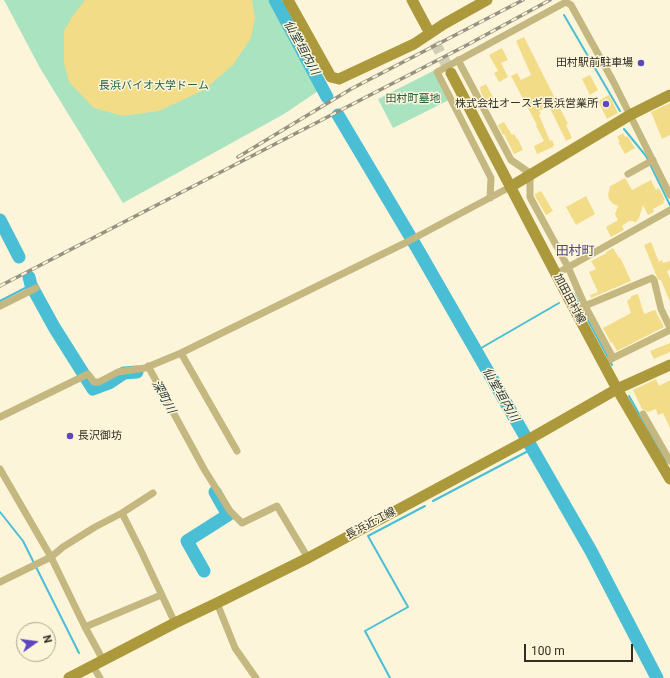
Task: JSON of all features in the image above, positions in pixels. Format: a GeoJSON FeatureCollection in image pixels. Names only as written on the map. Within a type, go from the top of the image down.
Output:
{"type":"FeatureCollection","features":[{"type":"Feature","properties":{"kind":"main road"},"geometry":{"type":"LineString","coordinates":[[288,0],[331,77],[339,79],[414,44],[444,24],[487,0]]}},
{"type":"Feature","properties":{"kind":"main road"},"geometry":{"type":"LineString","coordinates":[[412,0],[427,28]]}},
{"type":"Feature","properties":{"kind":"main road","name":"加田田村線"},"geometry":{"type":"LineString","coordinates":[[451,73],[556,274],[580,308],[609,360],[617,389],[670,479]]}},
{"type":"Feature","properties":{"kind":"main road"},"geometry":{"type":"LineString","coordinates":[[510,188],[630,115],[670,95]]}},
{"type":"Feature","properties":{"kind":"main road","name":"長浜近江線"},"geometry":{"type":"LineString","coordinates":[[69,678],[174,623],[218,603],[308,558],[528,440],[617,389],[670,365]]}},
{"type":"Feature","properties":{"kind":"street"},"geometry":{"type":"LineString","coordinates":[[490,198],[492,185],[491,178],[437,72],[566,2],[571,4],[613,81],[651,162],[670,195]]}},
{"type":"Feature","properties":{"kind":"street"},"geometry":{"type":"LineString","coordinates":[[458,60],[511,160],[530,176],[530,197],[568,267],[580,308],[652,278],[654,280],[661,309],[670,329],[609,360]]}},
{"type":"Feature","properties":{"kind":"street"},"geometry":{"type":"LineString","coordinates":[[628,174],[651,162]]}},
{"type":"Feature","properties":{"kind":"street"},"geometry":{"type":"LineString","coordinates":[[0,417],[88,374],[94,382],[99,382],[118,372],[148,366],[181,353],[310,291],[510,188]]}},
{"type":"Feature","properties":{"kind":"street"},"geometry":{"type":"LineString","coordinates":[[556,274],[670,210]]}},
{"type":"Feature","properties":{"kind":"street"},"geometry":{"type":"LineString","coordinates":[[0,306],[36,288]]}},
{"type":"Feature","properties":{"kind":"street"},"geometry":{"type":"LineString","coordinates":[[181,353],[237,451]]}},
{"type":"Feature","properties":{"kind":"street"},"geometry":{"type":"LineString","coordinates":[[148,366],[204,468],[230,511],[242,523],[277,506],[308,558]]}},
{"type":"Feature","properties":{"kind":"street"},"geometry":{"type":"LineString","coordinates":[[643,414],[670,461]]}},
{"type":"Feature","properties":{"kind":"street"},"geometry":{"type":"LineString","coordinates":[[0,469],[51,556],[85,627],[103,660]]}},
{"type":"Feature","properties":{"kind":"street"},"geometry":{"type":"LineString","coordinates":[[0,582],[51,556],[95,527],[122,513],[153,493]]}},
{"type":"Feature","properties":{"kind":"street"},"geometry":{"type":"LineString","coordinates":[[122,513],[174,623]]}},
{"type":"Feature","properties":{"kind":"street"},"geometry":{"type":"LineString","coordinates":[[85,627],[161,595]]}},
{"type":"Feature","properties":{"kind":"street"},"geometry":{"type":"LineString","coordinates":[[218,603],[235,648],[256,678]]}},
{"type":"Feature","properties":{"kind":"street"},"geometry":{"type":"LineString","coordinates":[[93,666],[100,678]]}},
{"type":"Feature","properties":{"kind":"green space","name":"長浜バイオ大学ドーム"},"geometry":{"type":"Polygon","coordinates":[[[4,0],[268,0],[318,91],[284,114],[123,203],[40,68],[4,0]]]}},
{"type":"Feature","properties":{"kind":"green space","name":"田村町墓地"},"geometry":{"type":"Polygon","coordinates":[[[433,71],[449,100],[393,128],[378,99],[433,71]]]}},
{"type":"Feature","properties":{"kind":"building","name":"長浜バイオ大学ドーム"},"geometry":{"type":"Polygon","coordinates":[[[85,0],[252,0],[255,18],[251,38],[233,65],[204,90],[159,111],[123,116],[94,108],[69,82],[64,63],[64,31],[72,17],[85,0]]]}},
{"type":"Feature","properties":{"kind":"building"},"geometry":{"type":"Polygon","coordinates":[[[524,37],[568,124],[566,125],[572,138],[566,141],[549,106],[539,111],[541,114],[539,115],[550,141],[552,140],[554,145],[553,147],[537,154],[534,146],[544,141],[511,76],[517,73],[521,80],[531,75],[516,41],[524,37]]]}},
{"type":"Feature","properties":{"kind":"building"},"geometry":{"type":"Polygon","coordinates":[[[502,48],[508,60],[501,63],[508,77],[499,82],[494,73],[498,71],[489,55],[502,48]]]}},
{"type":"Feature","properties":{"kind":"building"},"geometry":{"type":"Polygon","coordinates":[[[590,75],[598,90],[590,95],[582,79],[590,75]]]}},
{"type":"Feature","properties":{"kind":"building"},"geometry":{"type":"Polygon","coordinates":[[[486,84],[493,97],[486,101],[481,93],[480,87],[486,84]]]}},
{"type":"Feature","properties":{"kind":"building","name":"株式会社オースギ長浜営業所"},"geometry":{"type":"Polygon","coordinates":[[[609,95],[618,113],[607,119],[598,101],[609,95]]]}},
{"type":"Feature","properties":{"kind":"building"},"geometry":{"type":"Polygon","coordinates":[[[670,103],[670,135],[662,139],[651,112],[670,103]]]}},
{"type":"Feature","properties":{"kind":"building"},"geometry":{"type":"Polygon","coordinates":[[[504,122],[512,135],[514,134],[518,139],[523,150],[514,154],[498,125],[504,122]]]}},
{"type":"Feature","properties":{"kind":"building"},"geometry":{"type":"Polygon","coordinates":[[[623,133],[625,137],[627,136],[635,148],[625,154],[618,142],[620,142],[617,137],[623,133]]]}},
{"type":"Feature","properties":{"kind":"building"},"geometry":{"type":"Polygon","coordinates":[[[625,178],[632,190],[651,180],[656,190],[659,188],[665,200],[663,201],[664,203],[653,209],[654,212],[648,215],[643,205],[639,218],[635,223],[634,221],[629,221],[622,226],[624,230],[611,237],[606,227],[618,220],[615,214],[618,206],[613,204],[609,199],[609,187],[625,178]]]}},
{"type":"Feature","properties":{"kind":"building"},"geometry":{"type":"Polygon","coordinates":[[[541,191],[553,211],[546,215],[535,196],[535,194],[541,191]]]}},
{"type":"Feature","properties":{"kind":"building"},"geometry":{"type":"Polygon","coordinates":[[[586,196],[595,214],[576,225],[566,207],[586,196]]]}},
{"type":"Feature","properties":{"kind":"building"},"geometry":{"type":"Polygon","coordinates":[[[651,242],[659,262],[662,260],[663,263],[670,261],[670,270],[667,271],[670,279],[670,302],[661,280],[659,280],[656,275],[644,245],[651,242]]]}},
{"type":"Feature","properties":{"kind":"building"},"geometry":{"type":"Polygon","coordinates":[[[613,248],[619,258],[620,257],[631,281],[591,298],[590,295],[598,292],[589,272],[596,269],[591,261],[607,253],[606,252],[613,248]]]}},
{"type":"Feature","properties":{"kind":"building"},"geometry":{"type":"Polygon","coordinates":[[[638,294],[644,314],[655,310],[664,327],[617,351],[603,328],[631,313],[627,301],[631,298],[631,296],[638,294]]]}},
{"type":"Feature","properties":{"kind":"building"},"geometry":{"type":"Polygon","coordinates":[[[670,343],[670,352],[654,359],[650,351],[670,343]]]}},
{"type":"Feature","properties":{"kind":"building"},"geometry":{"type":"Polygon","coordinates":[[[656,379],[659,386],[670,380],[670,428],[663,413],[658,415],[656,409],[648,412],[642,409],[633,390],[656,379]]]}},
{"type":"Feature","properties":{"kind":"waterway","name":"仙堂垣内川"},"geometry":{"type":"LineString","coordinates":[[275,0],[327,97]]}},
{"type":"Feature","properties":{"kind":"waterway"},"geometry":{"type":"LineString","coordinates":[[564,15],[620,111]]}},
{"type":"Feature","properties":{"kind":"waterway","name":"仙堂垣内川"},"geometry":{"type":"LineString","coordinates":[[338,115],[417,248],[591,551],[657,678]]}},
{"type":"Feature","properties":{"kind":"waterway"},"geometry":{"type":"LineString","coordinates":[[624,129],[646,156],[670,205]]}},
{"type":"Feature","properties":{"kind":"waterway","name":"深町川"},"geometry":{"type":"LineString","coordinates":[[0,220],[19,257]]}},
{"type":"Feature","properties":{"kind":"waterway","name":"深町川"},"geometry":{"type":"LineString","coordinates":[[29,277],[31,285],[54,327],[93,389],[109,383],[124,373],[137,372]]}},
{"type":"Feature","properties":{"kind":"waterway"},"geometry":{"type":"LineString","coordinates":[[0,301],[31,285]]}},
{"type":"Feature","properties":{"kind":"waterway"},"geometry":{"type":"LineString","coordinates":[[574,294],[612,365]]}},
{"type":"Feature","properties":{"kind":"waterway"},"geometry":{"type":"LineString","coordinates":[[476,351],[559,303]]}},
{"type":"Feature","properties":{"kind":"waterway"},"geometry":{"type":"LineString","coordinates":[[629,396],[666,462]]}},
{"type":"Feature","properties":{"kind":"waterway"},"geometry":{"type":"LineString","coordinates":[[433,501],[532,449]]}},
{"type":"Feature","properties":{"kind":"waterway","name":"深町川"},"geometry":{"type":"LineString","coordinates":[[204,571],[187,541],[228,515],[215,492]]}},
{"type":"Feature","properties":{"kind":"waterway"},"geometry":{"type":"LineString","coordinates":[[390,678],[365,631],[408,607],[368,536],[425,506]]}},
{"type":"Feature","properties":{"kind":"waterway"},"geometry":{"type":"LineString","coordinates":[[0,512],[23,541],[79,653]]}},
{"type":"Feature","properties":{"kind":"tunnel"},"geometry":{"type":"LineString","coordinates":[[427,28],[451,73]]}},
{"type":"Feature","properties":{"kind":"railway"},"geometry":{"type":"LineString","coordinates":[[238,157],[351,89],[523,0]]}},
{"type":"Feature","properties":{"kind":"railway"},"geometry":{"type":"LineString","coordinates":[[0,286],[467,45],[550,0]]}},
{"type":"Feature","properties":{"kind":"place","name":"田村駅前駐車場"},"geometry":{"type":"Point","coordinates":[641,63]}},
{"type":"Feature","properties":{"kind":"place","name":"株式会社オースギ長浜営業所"},"geometry":{"type":"Point","coordinates":[606,104]}},
{"type":"Feature","properties":{"kind":"place","name":"長沢御坊"},"geometry":{"type":"Point","coordinates":[70,436]}},
{"type":"Feature","properties":{"kind":"district","name":"田村町"},"geometry":{"type":"Point","coordinates":[575,252]}}]}
